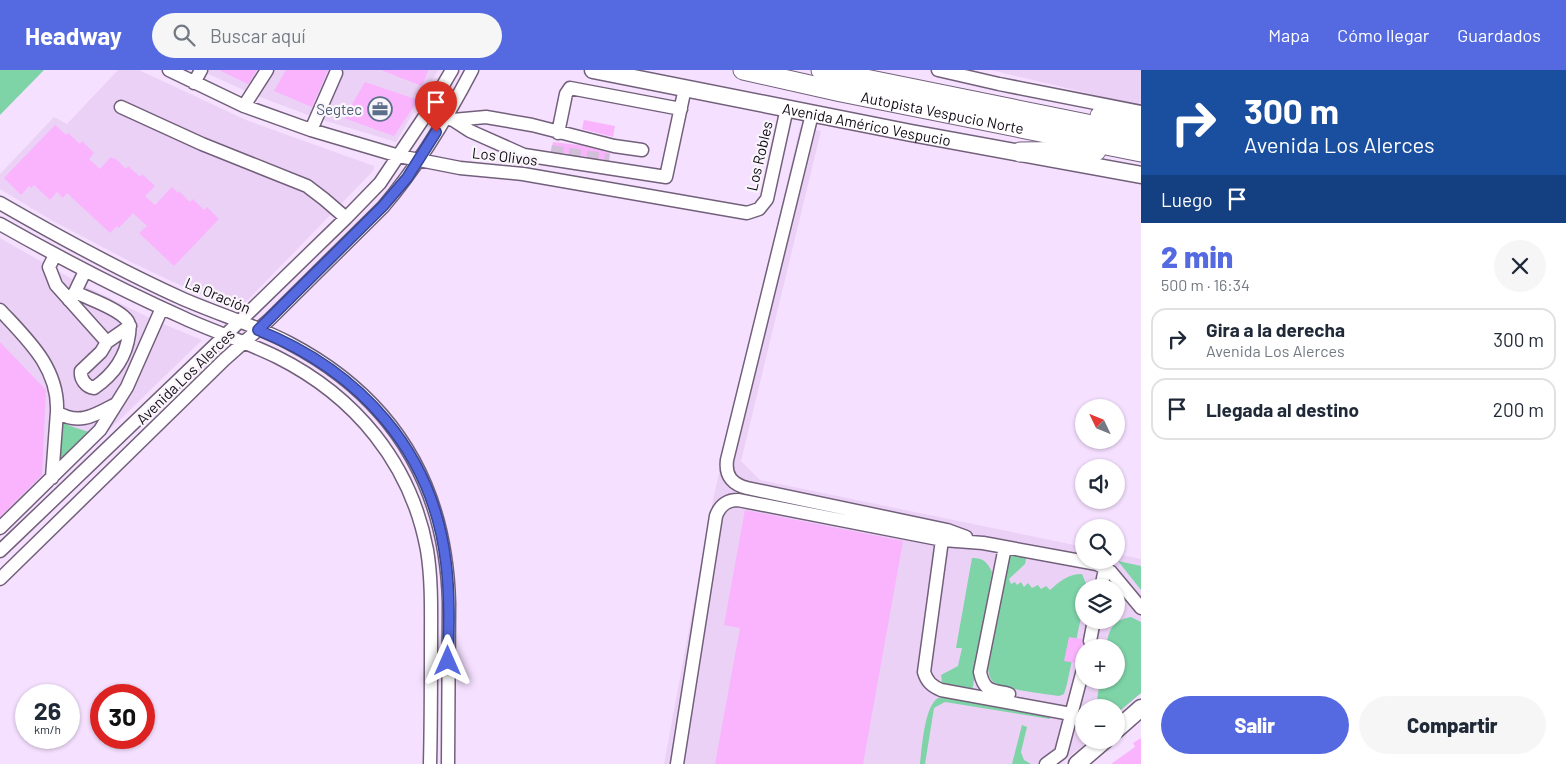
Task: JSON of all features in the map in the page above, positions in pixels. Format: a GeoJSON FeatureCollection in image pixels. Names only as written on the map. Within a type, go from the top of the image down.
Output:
{"type":"FeatureCollection","features":[{"type":"Feature","properties":{"kind":"highway","name":"Autopista Vespucio Norte"},"geometry":{"type":"LineString","coordinates":[[743,70],[841,92],[1138,146]]}},
{"type":"Feature","properties":{"kind":"highway","name":"Autopista Vespucio Norte"},"geometry":{"type":"LineString","coordinates":[[821,70],[1044,115],[1138,146]]}},
{"type":"Feature","properties":{"kind":"highway"},"geometry":{"type":"LineString","coordinates":[[1044,115],[1085,115],[1141,119]]}},
{"type":"Feature","properties":{"kind":"highway"},"geometry":{"type":"LineString","coordinates":[[1020,152],[1138,146]]}},
{"type":"Feature","properties":{"kind":"main road","name":"Avenida Américo Vespucio"},"geometry":{"type":"LineString","coordinates":[[593,70],[812,114],[1141,175]]}},
{"type":"Feature","properties":{"kind":"main road"},"geometry":{"type":"LineString","coordinates":[[1125,722],[1141,708]]}},
{"type":"Feature","properties":{"kind":"main road"},"geometry":{"type":"LineString","coordinates":[[1076,764],[1094,749]]}},
{"type":"Feature","properties":{"kind":"street","name":"Los Olivos"},"geometry":{"type":"LineString","coordinates":[[169,70],[244,106],[311,130],[399,156],[460,168],[514,172],[747,213],[759,209]]}},
{"type":"Feature","properties":{"kind":"street"},"geometry":{"type":"LineString","coordinates":[[194,83],[201,70]]}},
{"type":"Feature","properties":{"kind":"street"},"geometry":{"type":"LineString","coordinates":[[244,106],[267,70]]}},
{"type":"Feature","properties":{"kind":"street","name":"Avenida Los Alerces"},"geometry":{"type":"LineString","coordinates":[[0,551],[239,322],[380,183],[429,110],[452,70]]}},
{"type":"Feature","properties":{"kind":"street","name":"Avenida Los Alerces"},"geometry":{"type":"LineString","coordinates":[[0,579],[242,343],[258,330],[396,193],[449,119],[472,70]]}},
{"type":"Feature","properties":{"kind":"street"},"geometry":{"type":"LineString","coordinates":[[938,70],[1141,112]]}},
{"type":"Feature","properties":{"kind":"street"},"geometry":{"type":"LineString","coordinates":[[311,130],[336,73]]}},
{"type":"Feature","properties":{"kind":"street"},"geometry":{"type":"LineString","coordinates":[[558,133],[566,94],[570,88],[681,109]]}},
{"type":"Feature","properties":{"kind":"street"},"geometry":{"type":"LineString","coordinates":[[449,119],[493,142],[524,155],[666,177],[685,88]]}},
{"type":"Feature","properties":{"kind":"street"},"geometry":{"type":"LineString","coordinates":[[121,107],[202,144],[307,186],[346,218]]}},
{"type":"Feature","properties":{"kind":"street","name":"Los Robles"},"geometry":{"type":"LineString","coordinates":[[759,209],[767,199],[787,108]]}},
{"type":"Feature","properties":{"kind":"street"},"geometry":{"type":"LineString","coordinates":[[812,114],[727,460],[726,471],[735,483],[747,488],[947,530],[983,543]]}},
{"type":"Feature","properties":{"kind":"street"},"geometry":{"type":"LineString","coordinates":[[449,119],[486,117],[532,125],[614,146],[642,150]]}},
{"type":"Feature","properties":{"kind":"street"},"geometry":{"type":"LineString","coordinates":[[493,142],[551,151]]}},
{"type":"Feature","properties":{"kind":"street"},"geometry":{"type":"LineString","coordinates":[[609,160],[669,169]]}},
{"type":"Feature","properties":{"kind":"street","name":"La Oración"},"geometry":{"type":"LineString","coordinates":[[0,203],[121,269],[301,350],[334,371],[373,405],[398,435],[417,466],[433,504],[443,541],[448,582],[448,764]]}},
{"type":"Feature","properties":{"kind":"street"},"geometry":{"type":"LineString","coordinates":[[0,224],[55,255],[162,308],[224,336],[276,356],[321,384],[356,413],[378,438],[399,469],[414,503],[427,550],[430,582],[430,764]]}},
{"type":"Feature","properties":{"kind":"street"},"geometry":{"type":"LineString","coordinates":[[55,255],[49,267],[56,285],[72,296],[124,317],[130,326],[127,347],[116,368],[102,382],[94,388],[90,388],[82,378],[81,371],[101,352],[107,342],[130,326]]}},
{"type":"Feature","properties":{"kind":"street"},"geometry":{"type":"LineString","coordinates":[[72,296],[85,270]]}},
{"type":"Feature","properties":{"kind":"street"},"geometry":{"type":"LineString","coordinates":[[72,296],[107,342]]}},
{"type":"Feature","properties":{"kind":"street"},"geometry":{"type":"LineString","coordinates":[[0,528],[100,430],[118,403],[162,308]]}},
{"type":"Feature","properties":{"kind":"street"},"geometry":{"type":"LineString","coordinates":[[0,310],[34,346],[49,370],[58,397],[52,478]]}},
{"type":"Feature","properties":{"kind":"street"},"geometry":{"type":"LineString","coordinates":[[57,412],[67,418],[78,419],[97,414],[118,403]]}},
{"type":"Feature","properties":{"kind":"street"},"geometry":{"type":"LineString","coordinates":[[677,764],[716,516],[723,504],[732,500],[738,500],[942,540],[983,543],[1075,560]]}},
{"type":"Feature","properties":{"kind":"street"},"geometry":{"type":"LineString","coordinates":[[942,540],[924,672],[926,679],[932,686],[941,690],[1072,710]]}},
{"type":"Feature","properties":{"kind":"street"},"geometry":{"type":"LineString","coordinates":[[1004,547],[980,672],[982,683],[988,690],[1072,710]]}},
{"type":"Feature","properties":{"kind":"street"},"geometry":{"type":"LineString","coordinates":[[1103,579],[1106,569],[1111,572],[1141,608]]}},
{"type":"Feature","properties":{"kind":"street"},"geometry":{"type":"LineString","coordinates":[[430,582],[448,582]]}},
{"type":"Feature","properties":{"kind":"street"},"geometry":{"type":"LineString","coordinates":[[1046,764],[1061,753],[1078,689]]}},
{"type":"Feature","properties":{"kind":"shaded area"},"geometry":{"type":"Polygon","coordinates":[[[118,70],[139,70],[246,120],[374,166],[374,170],[240,308],[234,308],[129,261],[53,221],[0,189],[0,174],[54,117],[67,124],[118,70]]]}},
{"type":"Feature","properties":{"kind":"shaded area"},"geometry":{"type":"Polygon","coordinates":[[[200,70],[438,70],[396,142],[316,118],[252,94],[200,70]]]}},
{"type":"Feature","properties":{"kind":"shaded area"},"geometry":{"type":"Polygon","coordinates":[[[991,70],[1141,70],[1141,104],[1104,97],[991,70]]]}},
{"type":"Feature","properties":{"kind":"shaded area"},"geometry":{"type":"Polygon","coordinates":[[[800,127],[821,131],[741,461],[760,480],[1075,545],[1075,569],[1125,569],[1125,556],[1141,559],[1141,693],[1125,708],[1125,699],[1075,699],[1075,749],[1079,749],[1060,764],[664,764],[714,495],[800,127]]]}},
{"type":"Feature","properties":{"kind":"shaded area"},"geometry":{"type":"Polygon","coordinates":[[[0,238],[79,283],[156,321],[202,340],[0,536],[0,238]]]}},
{"type":"Feature","properties":{"kind":"green space"},"geometry":{"type":"Polygon","coordinates":[[[0,70],[44,70],[0,115],[0,70]]]}},
{"type":"Feature","properties":{"kind":"green space"},"geometry":{"type":"Polygon","coordinates":[[[63,422],[89,432],[61,459],[59,458],[63,422]]]}},
{"type":"Feature","properties":{"kind":"green space"},"geometry":{"type":"Polygon","coordinates":[[[1010,552],[1023,555],[1026,559],[1025,564],[1009,579],[1011,584],[1015,582],[1017,585],[1021,582],[1024,587],[1028,583],[1032,588],[1038,585],[1041,589],[1046,586],[1050,590],[1068,577],[1082,574],[1084,579],[1075,579],[1075,629],[1079,629],[1064,694],[1059,696],[1000,685],[993,682],[988,669],[1010,552]]]}},
{"type":"Feature","properties":{"kind":"green space"},"geometry":{"type":"Polygon","coordinates":[[[972,558],[985,561],[992,572],[972,692],[949,688],[942,682],[941,675],[958,666],[962,648],[956,648],[972,558]]]}},
{"type":"Feature","properties":{"kind":"green space"},"geometry":{"type":"Polygon","coordinates":[[[1125,563],[1141,566],[1141,590],[1124,569],[1125,563]]]}},
{"type":"Feature","properties":{"kind":"green space"},"geometry":{"type":"Polygon","coordinates":[[[1131,617],[1141,622],[1141,693],[1125,706],[1125,699],[1097,699],[1099,689],[1125,689],[1125,639],[1108,639],[1112,629],[1125,629],[1125,618],[1131,617]]]}},
{"type":"Feature","properties":{"kind":"green space"},"geometry":{"type":"Polygon","coordinates":[[[938,698],[948,698],[1050,715],[1050,719],[945,702],[934,708],[925,764],[920,764],[927,719],[933,703],[938,698]]]}},
{"type":"Feature","properties":{"kind":"green space"},"geometry":{"type":"Polygon","coordinates":[[[1022,725],[1027,727],[1021,752],[1024,760],[1031,764],[1012,764],[1022,725]]]}},
{"type":"Feature","properties":{"kind":"building"},"geometry":{"type":"Polygon","coordinates":[[[219,70],[257,70],[248,84],[219,70]]]}},
{"type":"Feature","properties":{"kind":"building"},"geometry":{"type":"Polygon","coordinates":[[[286,70],[328,70],[312,107],[274,91],[286,70]]]}},
{"type":"Feature","properties":{"kind":"building"},"geometry":{"type":"Polygon","coordinates":[[[381,70],[428,70],[422,86],[381,70]]]}},
{"type":"Feature","properties":{"kind":"building","name":"Segtec"},"geometry":{"type":"Polygon","coordinates":[[[365,82],[418,100],[394,136],[344,118],[365,82]]]}},
{"type":"Feature","properties":{"kind":"building"},"geometry":{"type":"Polygon","coordinates":[[[584,120],[615,126],[613,137],[582,129],[584,120]]]}},
{"type":"Feature","properties":{"kind":"building"},"geometry":{"type":"Polygon","coordinates":[[[55,125],[80,144],[82,141],[94,153],[89,159],[100,169],[111,157],[115,158],[126,169],[128,166],[140,177],[142,174],[155,186],[145,196],[155,205],[172,187],[190,202],[193,199],[204,210],[207,207],[219,219],[174,266],[139,233],[147,226],[133,213],[119,228],[117,226],[110,233],[67,193],[63,198],[57,192],[50,200],[34,185],[31,188],[29,186],[21,195],[4,178],[55,125]]]}},
{"type":"Feature","properties":{"kind":"building"},"geometry":{"type":"Polygon","coordinates":[[[553,142],[579,145],[610,153],[609,160],[551,151],[553,142]]]}},
{"type":"Feature","properties":{"kind":"building"},"geometry":{"type":"Polygon","coordinates":[[[0,342],[46,390],[42,475],[0,517],[0,342]]]}},
{"type":"Feature","properties":{"kind":"building"},"geometry":{"type":"Polygon","coordinates":[[[745,510],[903,541],[863,764],[715,764],[740,628],[724,625],[745,510]]]}},
{"type":"Feature","properties":{"kind":"building"},"geometry":{"type":"Polygon","coordinates":[[[1069,637],[1082,639],[1075,639],[1075,663],[1064,661],[1069,637]]]}},
{"type":"Feature","properties":{"kind":"building"},"geometry":{"type":"Polygon","coordinates":[[[1141,738],[1141,764],[1111,764],[1135,747],[1133,743],[1141,738]]]}},
{"type":"Feature","properties":{"kind":"tunnel"},"geometry":{"type":"LineString","coordinates":[[551,151],[609,160]]}},
{"type":"Feature","properties":{"kind":"place","name":"Segtec"},"geometry":{"type":"Point","coordinates":[380,109]}},
{"type":"Feature","properties":{"kind":"route"},"geometry":{"type":"LineString","coordinates":[[436,132],[396,193],[331,260],[258,330],[322,362],[358,390],[387,421],[408,450],[429,491],[443,541],[449,603],[448,661]]}}]}
